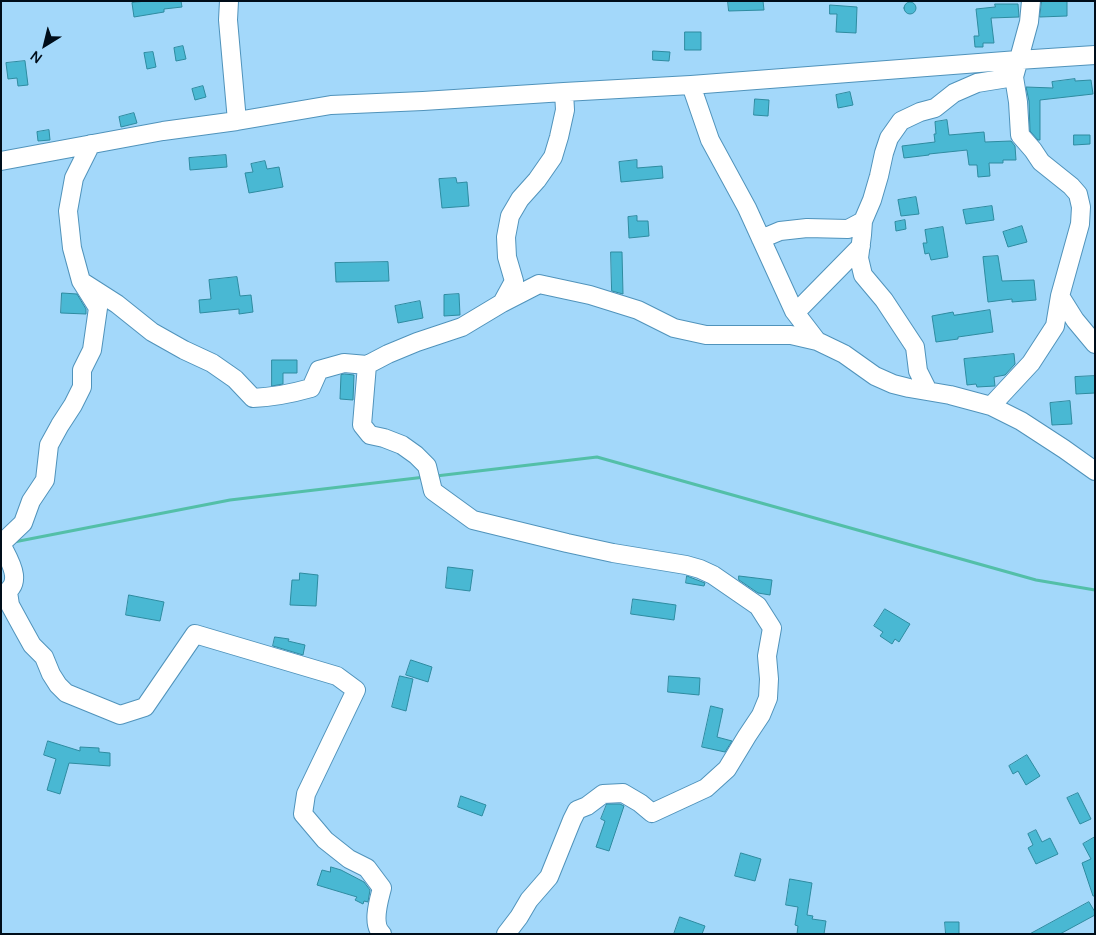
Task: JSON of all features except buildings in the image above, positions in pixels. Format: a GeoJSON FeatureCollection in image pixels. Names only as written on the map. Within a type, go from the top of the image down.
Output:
{"type":"FeatureCollection","features":[{"type":"Feature","properties":{"kind":"street"},"geometry":{"type":"LineString","coordinates":[[229,1],[228,20],[237,121]]}},
{"type":"Feature","properties":{"kind":"street"},"geometry":{"type":"LineString","coordinates":[[1032,1],[1029,22],[1014,77],[1020,135],[1041,162],[1078,194],[1095,204]]}},
{"type":"Feature","properties":{"kind":"street"},"geometry":{"type":"LineString","coordinates":[[1,161],[163,131],[237,121],[330,105],[691,85],[1095,55]]}},
{"type":"Feature","properties":{"kind":"street"},"geometry":{"type":"LineString","coordinates":[[928,391],[918,371],[915,347],[884,300],[863,275],[859,258],[863,221],[879,176],[889,138],[901,121],[920,112],[935,108],[954,94],[976,83],[1014,77]]}},
{"type":"Feature","properties":{"kind":"street"},"geometry":{"type":"LineString","coordinates":[[691,85],[710,140],[747,208],[794,311],[817,341]]}},
{"type":"Feature","properties":{"kind":"street"},"geometry":{"type":"LineString","coordinates":[[502,303],[514,281],[507,257],[506,237],[510,216],[520,199],[537,180],[553,157],[566,110],[564,92]]}},
{"type":"Feature","properties":{"kind":"street"},"geometry":{"type":"LineString","coordinates":[[91,144],[74,178],[68,212],[72,248],[81,281],[98,308],[92,350],[82,370],[82,387],[49,445],[45,480],[31,502],[23,523],[1,544],[14,572],[13,583],[4,593],[32,645],[44,657],[58,685],[66,693],[120,715],[145,707],[195,634],[338,676],[356,690],[306,794],[303,814],[325,840],[349,859],[367,868],[382,888],[376,910],[377,929],[382,934]]}},
{"type":"Feature","properties":{"kind":"street"},"geometry":{"type":"LineString","coordinates":[[991,406],[1031,363],[1055,326],[1060,296],[1080,224],[1081,207],[1078,194]]}},
{"type":"Feature","properties":{"kind":"street"},"geometry":{"type":"LineString","coordinates":[[761,239],[780,231],[807,228],[848,229],[863,221]]}},
{"type":"Feature","properties":{"kind":"street"},"geometry":{"type":"LineString","coordinates":[[794,311],[802,306],[861,246]]}},
{"type":"Feature","properties":{"kind":"street"},"geometry":{"type":"LineString","coordinates":[[81,281],[117,304],[152,332],[212,363],[235,379],[253,398],[287,395],[311,388],[320,370],[344,363],[367,365],[416,342],[462,327],[539,284],[590,295],[638,310],[674,328],[706,335],[791,335],[817,341],[844,354],[875,376],[893,384],[950,395],[991,406],[1021,421],[1095,471]]}},
{"type":"Feature","properties":{"kind":"street"},"geometry":{"type":"LineString","coordinates":[[1060,296],[1075,320],[1095,344]]}},
{"type":"Feature","properties":{"kind":"street"},"geometry":{"type":"LineString","coordinates":[[367,365],[362,425],[370,435],[402,445],[416,454],[427,466],[432,491],[473,520],[613,553],[700,568],[758,606],[772,628],[768,656],[768,698],[761,715],[727,769],[706,788],[652,813],[623,793],[603,794],[587,806],[577,810],[549,876],[529,900],[506,934]]}},
{"type":"Feature","properties":{"kind":"waterway"},"geometry":{"type":"LineString","coordinates":[[436,476],[597,457],[1036,580],[1095,590]]}},
{"type":"Feature","properties":{"kind":"waterway"},"geometry":{"type":"LineString","coordinates":[[14,542],[230,500],[425,477]]}}]}
